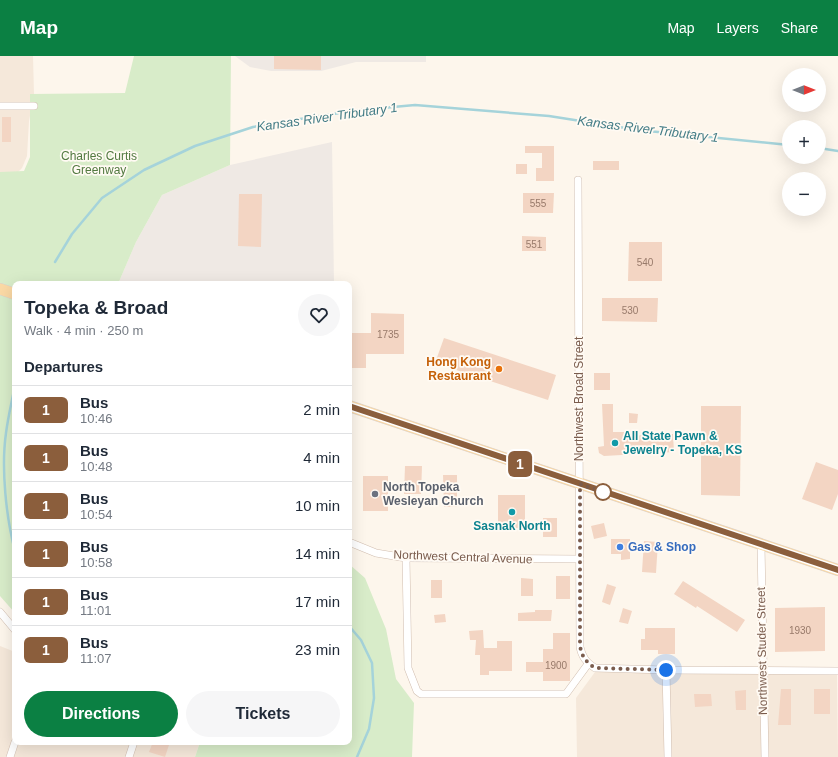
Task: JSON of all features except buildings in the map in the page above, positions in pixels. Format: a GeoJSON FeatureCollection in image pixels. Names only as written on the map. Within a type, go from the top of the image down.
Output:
{"type":"FeatureCollection","features":[{"type":"Feature","properties":{"kind":"main road"},"geometry":{"type":"LineString","coordinates":[[0,289],[12,293]]}},
{"type":"Feature","properties":{"kind":"main road"},"geometry":{"type":"LineString","coordinates":[[352,407],[838,570]]}},
{"type":"Feature","properties":{"kind":"street"},"geometry":{"type":"LineString","coordinates":[[0,106],[34,106]]}},
{"type":"Feature","properties":{"kind":"street","name":"Northwest Broad Street"},"geometry":{"type":"LineString","coordinates":[[578,180],[580,646],[582,654],[588,664]]}},
{"type":"Feature","properties":{"kind":"street","name":"Northwest Central Avenue"},"geometry":{"type":"LineString","coordinates":[[352,543],[376,553],[406,558],[580,559]]}},
{"type":"Feature","properties":{"kind":"street","name":"Northwest Studer Street"},"geometry":{"type":"LineString","coordinates":[[761,545],[764,757]]}},
{"type":"Feature","properties":{"kind":"street"},"geometry":{"type":"LineString","coordinates":[[406,558],[408,668],[417,691],[422,694],[566,694],[588,664],[595,668],[838,672]]}},
{"type":"Feature","properties":{"kind":"street"},"geometry":{"type":"LineString","coordinates":[[0,612],[12,626]]}},
{"type":"Feature","properties":{"kind":"street"},"geometry":{"type":"LineString","coordinates":[[666,670],[668,757]]}},
{"type":"Feature","properties":{"kind":"street"},"geometry":{"type":"LineString","coordinates":[[10,757],[14,745]]}},
{"type":"Feature","properties":{"kind":"street"},"geometry":{"type":"LineString","coordinates":[[129,757],[133,745]]}},
{"type":"Feature","properties":{"kind":"shaded area"},"geometry":{"type":"Polygon","coordinates":[[[0,56],[33,56],[34,94],[29,121],[27,156],[22,168],[17,173],[0,177],[0,56]]]}},
{"type":"Feature","properties":{"kind":"shaded area"},"geometry":{"type":"Polygon","coordinates":[[[235,56],[426,56],[426,62],[356,62],[321,71],[271,71],[250,67],[235,56]]]}},
{"type":"Feature","properties":{"kind":"shaded area"},"geometry":{"type":"Polygon","coordinates":[[[332,142],[334,281],[119,281],[136,242],[162,195],[230,165],[332,142]]]}},
{"type":"Feature","properties":{"kind":"shaded area"},"geometry":{"type":"Polygon","coordinates":[[[0,646],[12,651],[12,740],[6,757],[0,757],[0,646]]]}},
{"type":"Feature","properties":{"kind":"shaded area"},"geometry":{"type":"Polygon","coordinates":[[[595,672],[837,675],[838,757],[577,757],[576,698],[595,672]]]}},
{"type":"Feature","properties":{"kind":"shaded area"},"geometry":{"type":"Polygon","coordinates":[[[18,745],[199,745],[195,757],[14,757],[18,745]]]}},
{"type":"Feature","properties":{"kind":"green space","name":"Charles Curtis Greenway"},"geometry":{"type":"Polygon","coordinates":[[[134,56],[231,56],[230,165],[162,195],[136,242],[119,281],[12,281],[12,610],[0,596],[0,172],[24,171],[30,157],[30,94],[125,93],[134,56]]]}},
{"type":"Feature","properties":{"kind":"green space"},"geometry":{"type":"Polygon","coordinates":[[[352,567],[365,578],[386,629],[396,679],[414,703],[412,757],[195,757],[199,745],[352,745],[352,567]]]}},
{"type":"Feature","properties":{"kind":"waterway","name":"Kansas River Tributary 1"},"geometry":{"type":"LineString","coordinates":[[55,262],[72,234],[102,198],[144,170],[195,146],[253,127],[306,118],[360,110],[415,105],[549,116],[638,130],[782,144]]}},
{"type":"Feature","properties":{"kind":"waterway","name":"Kansas River Tributary 1"},"geometry":{"type":"LineString","coordinates":[[826,149],[838,151]]}},
{"type":"Feature","properties":{"kind":"waterway"},"geometry":{"type":"LineString","coordinates":[[12,401],[7,427],[4,461],[5,492],[12,538]]}},
{"type":"Feature","properties":{"kind":"waterway"},"geometry":{"type":"LineString","coordinates":[[352,630],[361,640],[372,663],[374,698],[369,729],[357,757]]}},
{"type":"Feature","properties":{"kind":"bus line","name":"1"},"geometry":{"type":"LineString","coordinates":[[352,407],[838,570]]}},
{"type":"Feature","properties":{"kind":"place","name":"Hong Kong Restaurant"},"geometry":{"type":"Point","coordinates":[499,369]}},
{"type":"Feature","properties":{"kind":"place","name":"All State Pawn & Jewelry - Topeka, KS"},"geometry":{"type":"Point","coordinates":[615,443]}},
{"type":"Feature","properties":{"kind":"place","name":"North Topeka Wesleyan Church"},"geometry":{"type":"Point","coordinates":[375,494]}},
{"type":"Feature","properties":{"kind":"place","name":"Sasnak North"},"geometry":{"type":"Point","coordinates":[512,512]}},
{"type":"Feature","properties":{"kind":"place","name":"Gas & Shop"},"geometry":{"type":"Point","coordinates":[620,547]}},
{"type":"Feature","properties":{"kind":"route"},"geometry":{"type":"LineString","coordinates":[[603,492],[609,494],[580,484],[580,646],[582,654],[588,664],[595,668],[666,670]]}}]}
